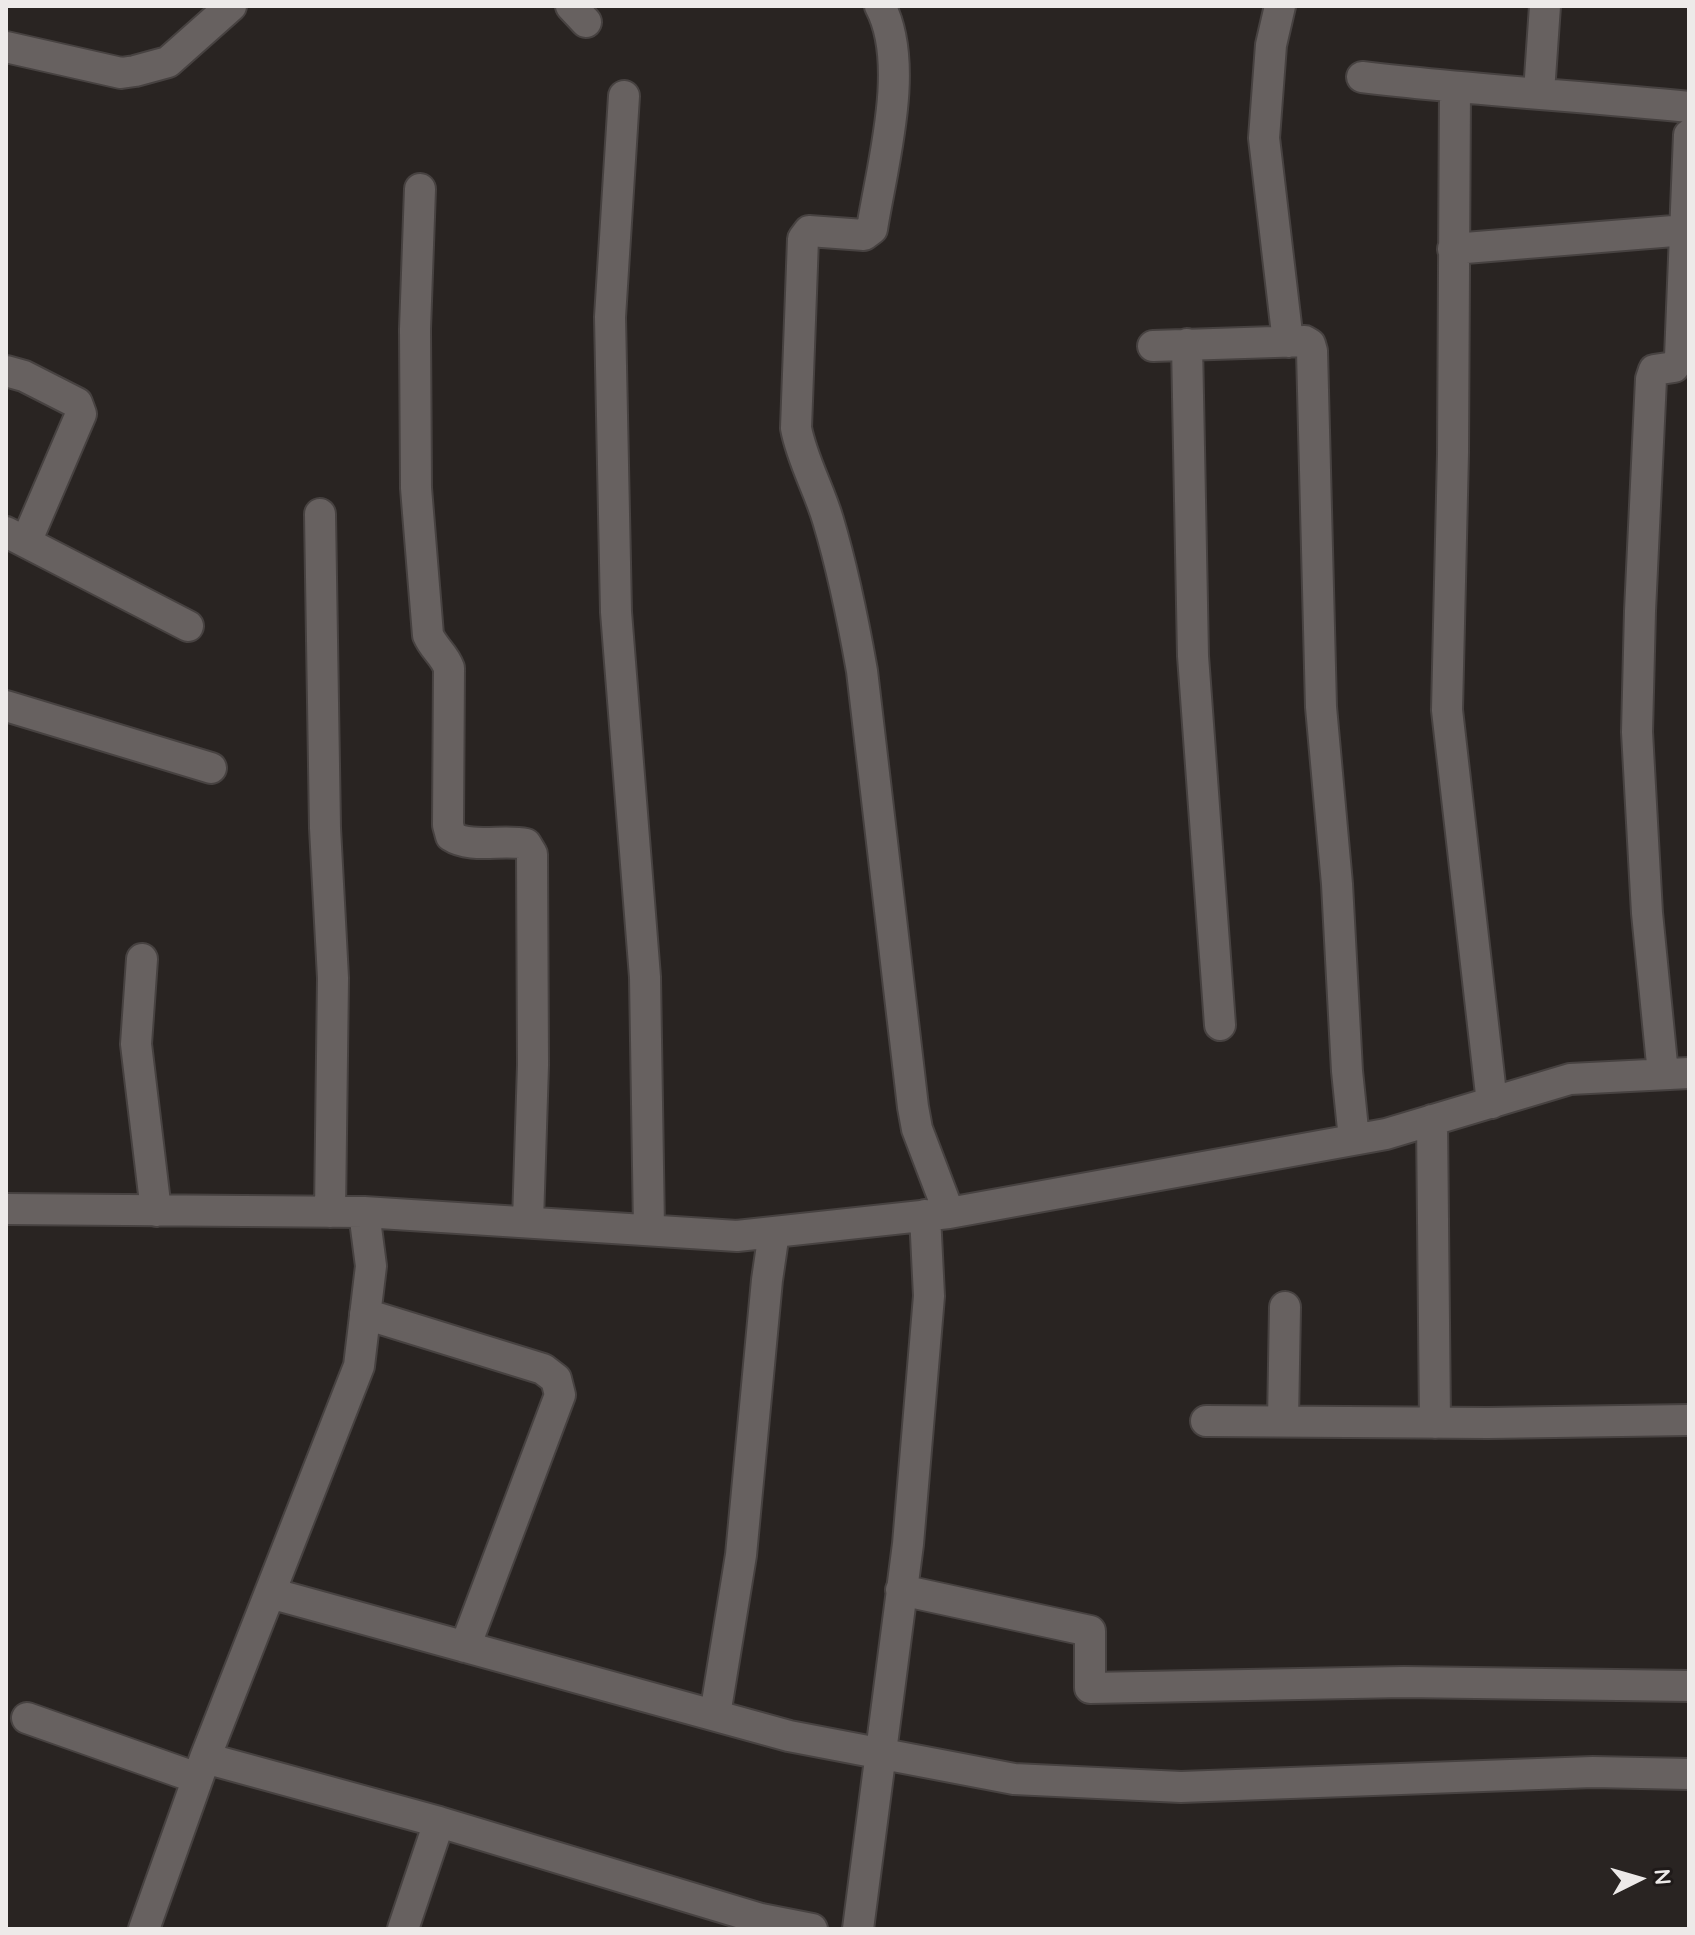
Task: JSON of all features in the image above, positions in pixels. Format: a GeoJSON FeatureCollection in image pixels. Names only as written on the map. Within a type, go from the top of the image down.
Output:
{"type":"FeatureCollection","features":[{"type":"Feature","properties":{"kind":"street"},"geometry":{"type":"LineString","coordinates":[[6,47],[121,73],[135,71],[168,62],[231,6]]}},
{"type":"Feature","properties":{"kind":"street"},"geometry":{"type":"LineString","coordinates":[[858,1929],[908,1544],[937,1214],[913,1107],[862,671],[851,610],[828,519],[796,428],[803,239],[809,231],[864,235],[872,229],[893,93],[894,51],[887,19],[880,6]]}},
{"type":"Feature","properties":{"kind":"street"},"geometry":{"type":"LineString","coordinates":[[1280,6],[1271,45],[1264,138],[1288,342]]}},
{"type":"Feature","properties":{"kind":"street"},"geometry":{"type":"LineString","coordinates":[[1539,92],[1545,6]]}},
{"type":"Feature","properties":{"kind":"street"},"geometry":{"type":"LineString","coordinates":[[1362,77],[1455,88],[1539,92],[1689,107]]}},
{"type":"Feature","properties":{"kind":"street"},"geometry":{"type":"LineString","coordinates":[[1455,88],[1453,453],[1447,710],[1492,1103]]}},
{"type":"Feature","properties":{"kind":"street"},"geometry":{"type":"LineString","coordinates":[[624,96],[610,317],[616,612],[645,977],[649,1229]]}},
{"type":"Feature","properties":{"kind":"street"},"geometry":{"type":"LineString","coordinates":[[6,1209],[364,1212],[737,1236],[937,1214],[1386,1134],[1570,1079],[1676,1073],[1647,913],[1637,732],[1651,379],[1654,370],[1674,367],[1680,357],[1689,135]]}},
{"type":"Feature","properties":{"kind":"street"},"geometry":{"type":"LineString","coordinates":[[420,189],[415,329],[416,488],[428,635],[432,645],[445,655],[449,668],[448,825],[451,836],[459,841],[514,841],[526,844],[532,854],[533,1065],[528,1221]]}},
{"type":"Feature","properties":{"kind":"street"},"geometry":{"type":"LineString","coordinates":[[1453,249],[1686,230]]}},
{"type":"Feature","properties":{"kind":"street"},"geometry":{"type":"LineString","coordinates":[[1153,346],[1305,341],[1312,351],[1321,707],[1337,884],[1354,1139]]}},
{"type":"Feature","properties":{"kind":"street"},"geometry":{"type":"LineString","coordinates":[[1187,344],[1193,656],[1220,1025]]}},
{"type":"Feature","properties":{"kind":"street"},"geometry":{"type":"LineString","coordinates":[[6,371],[24,376],[77,403],[81,414],[16,537],[188,626]]}},
{"type":"Feature","properties":{"kind":"street"},"geometry":{"type":"LineString","coordinates":[[320,514],[325,828],[333,978],[330,1212]]}},
{"type":"Feature","properties":{"kind":"street"},"geometry":{"type":"LineString","coordinates":[[6,706],[211,768]]}},
{"type":"Feature","properties":{"kind":"street"},"geometry":{"type":"LineString","coordinates":[[142,959],[136,1044],[156,1211]]}},
{"type":"Feature","properties":{"kind":"street"},"geometry":{"type":"LineString","coordinates":[[1432,1120],[1435,1423]]}},
{"type":"Feature","properties":{"kind":"street"},"geometry":{"type":"LineString","coordinates":[[144,1929],[201,1768],[359,1366],[371,1266],[364,1212]]}},
{"type":"Feature","properties":{"kind":"street"},"geometry":{"type":"LineString","coordinates":[[715,1715],[741,1555],[774,1232]]}},
{"type":"Feature","properties":{"kind":"street"},"geometry":{"type":"LineString","coordinates":[[1283,1421],[1285,1307]]}},
{"type":"Feature","properties":{"kind":"street"},"geometry":{"type":"LineString","coordinates":[[365,1314],[543,1369],[556,1379],[560,1395],[465,1647]]}},
{"type":"Feature","properties":{"kind":"street"},"geometry":{"type":"LineString","coordinates":[[1206,1421],[1435,1423],[1689,1420]]}},
{"type":"Feature","properties":{"kind":"street"},"geometry":{"type":"LineString","coordinates":[[901,1590],[1090,1631],[1090,1688],[1404,1682],[1689,1686]]}},
{"type":"Feature","properties":{"kind":"street"},"geometry":{"type":"LineString","coordinates":[[270,1593],[789,1736],[1014,1779],[1181,1787],[1593,1772],[1689,1774]]}},
{"type":"Feature","properties":{"kind":"street"},"geometry":{"type":"LineString","coordinates":[[27,1718],[201,1768],[439,1822],[760,1924],[812,1929]]}},
{"type":"Feature","properties":{"kind":"street"},"geometry":{"type":"LineString","coordinates":[[403,1929],[439,1822]]}}]}
